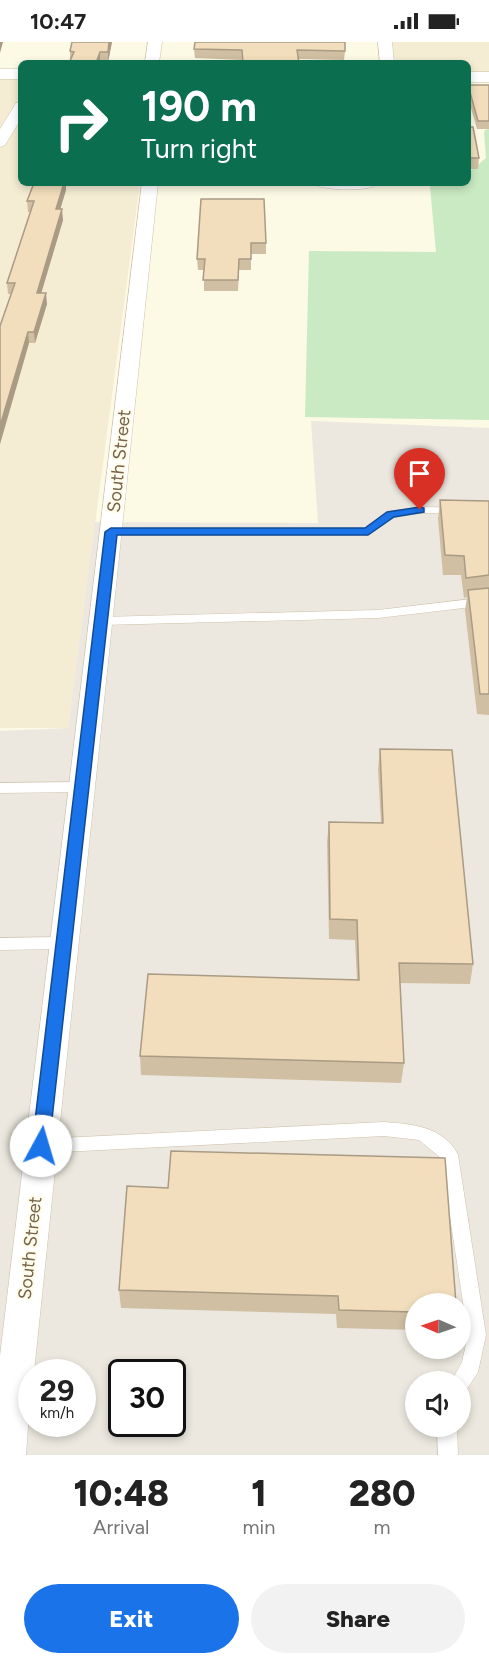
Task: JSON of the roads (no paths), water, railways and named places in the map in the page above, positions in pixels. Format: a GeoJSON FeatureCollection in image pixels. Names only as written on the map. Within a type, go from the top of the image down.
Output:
{"type":"FeatureCollection","features":[{"type":"Feature","properties":{"kind":"street"},"geometry":{"type":"LineString","coordinates":[[152,60],[155,42]]}},
{"type":"Feature","properties":{"kind":"street"},"geometry":{"type":"LineString","coordinates":[[385,42],[387,60]]}},
{"type":"Feature","properties":{"kind":"street"},"geometry":{"type":"LineString","coordinates":[[0,74],[18,74]]}},
{"type":"Feature","properties":{"kind":"street"},"geometry":{"type":"LineString","coordinates":[[471,77],[489,78]]}},
{"type":"Feature","properties":{"kind":"street"},"geometry":{"type":"LineString","coordinates":[[0,142],[18,111]]}},
{"type":"Feature","properties":{"kind":"street","name":"South Street"},"geometry":{"type":"LineString","coordinates":[[7,1455],[150,186]]}},
{"type":"Feature","properties":{"kind":"lane"},"geometry":{"type":"LineString","coordinates":[[111,532],[368,532],[391,514],[420,510],[489,511]]}},
{"type":"Feature","properties":{"kind":"lane"},"geometry":{"type":"LineString","coordinates":[[101,621],[378,614],[489,601]]}},
{"type":"Feature","properties":{"kind":"lane"},"geometry":{"type":"LineString","coordinates":[[0,788],[81,787]]}},
{"type":"Feature","properties":{"kind":"lane"},"geometry":{"type":"LineString","coordinates":[[0,944],[63,943]]}},
{"type":"Feature","properties":{"kind":"lane"},"geometry":{"type":"LineString","coordinates":[[41,1146],[384,1129],[417,1132],[434,1138],[449,1155],[477,1335],[471,1365],[467,1371]]}},
{"type":"Feature","properties":{"kind":"lane"},"geometry":{"type":"LineString","coordinates":[[447,1437],[448,1455]]}}]}
